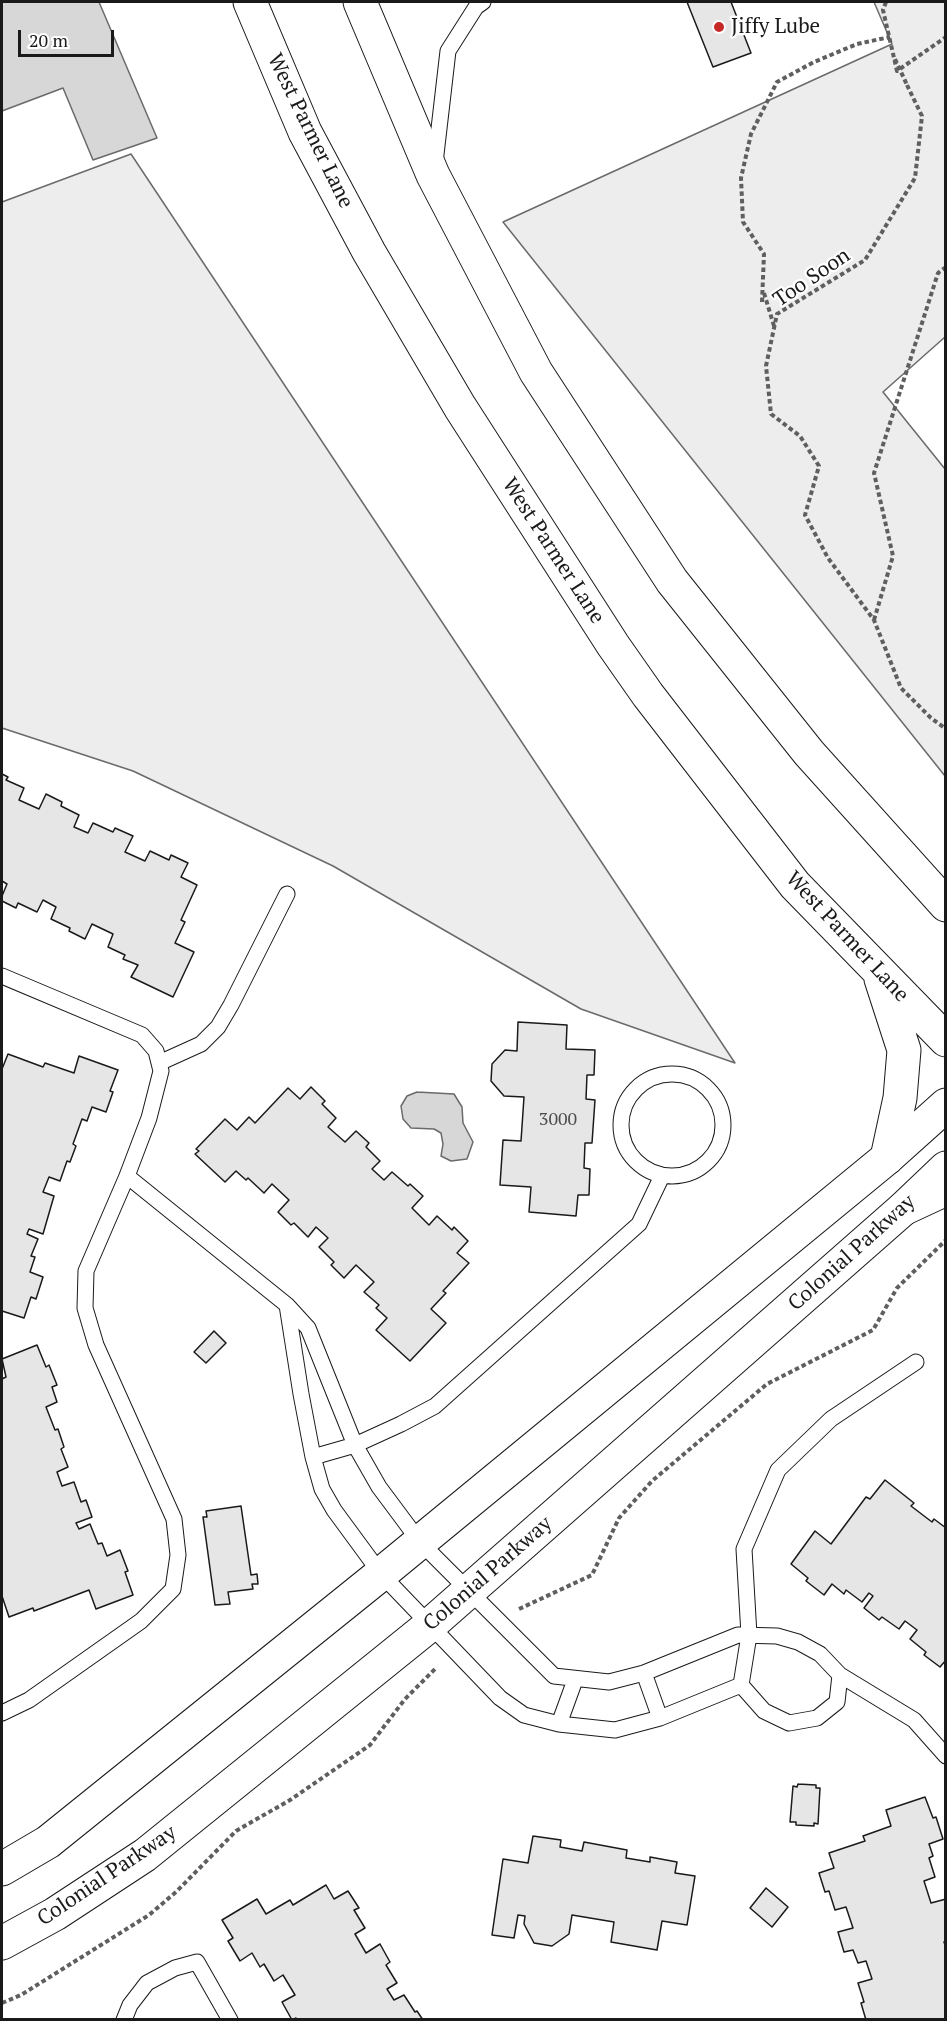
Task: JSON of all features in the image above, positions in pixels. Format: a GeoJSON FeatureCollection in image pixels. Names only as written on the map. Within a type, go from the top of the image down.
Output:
{"type":"FeatureCollection","features":[{"type":"Feature","properties":{"kind":"main road","name":"West Parmer Lane"},"geometry":{"type":"LineString","coordinates":[[250,2],[305,132],[369,252],[460,407],[613,645],[648,695],[795,885],[945,1040]]}},
{"type":"Feature","properties":{"kind":"main road"},"geometry":{"type":"LineString","coordinates":[[360,2],[433,174],[536,372],[672,581],[809,753],[945,905]]}},
{"type":"Feature","properties":{"kind":"main road"},"geometry":{"type":"LineString","coordinates":[[878,972],[904,1050],[900,1098],[887,1158]]}},
{"type":"Feature","properties":{"kind":"main road"},"geometry":{"type":"LineString","coordinates":[[2,1869],[48,1842],[381,1574],[887,1158],[945,1105]]}},
{"type":"Feature","properties":{"kind":"main road","name":"Colonial Parkway"},"geometry":{"type":"LineString","coordinates":[[2,1943],[55,1914],[145,1855],[430,1625],[903,1209],[945,1168]]}},
{"type":"Feature","properties":{"kind":"main road"},"geometry":{"type":"LineString","coordinates":[[903,1209],[945,1189]]}},
{"type":"Feature","properties":{"kind":"lane"},"geometry":{"type":"LineString","coordinates":[[433,174],[448,51],[476,8],[483,2]]}},
{"type":"Feature","properties":{"kind":"lane"},"geometry":{"type":"LineString","coordinates":[[159,1063],[201,1044],[218,1027],[287,894]]}},
{"type":"Feature","properties":{"kind":"lane"},"geometry":{"type":"LineString","coordinates":[[2,976],[142,1035],[156,1051],[161,1071],[149,1118],[86,1271],[85,1308],[96,1345],[174,1519],[178,1554],[173,1589],[141,1621],[29,1700],[2,1713]]}},
{"type":"Feature","properties":{"kind":"lane"},"geometry":{"type":"LineString","coordinates":[[677,1074],[694,1079],[707,1088],[717,1101],[723,1117],[723,1133],[718,1149],[708,1162],[694,1172],[678,1177],[662,1176],[645,1170],[632,1158],[624,1143],[620,1126],[623,1109],[631,1094],[644,1082],[660,1075],[677,1074]]}},
{"type":"Feature","properties":{"kind":"lane"},"geometry":{"type":"LineString","coordinates":[[127,1176],[287,1305],[308,1328],[355,1445],[379,1487],[420,1542],[554,1676],[609,1682],[644,1673],[738,1635],[777,1636],[798,1642],[820,1654],[840,1675],[914,1720],[945,1756]]}},
{"type":"Feature","properties":{"kind":"lane"},"geometry":{"type":"LineString","coordinates":[[313,1456],[355,1445],[435,1406],[639,1224],[662,1176]]}},
{"type":"Feature","properties":{"kind":"lane"},"geometry":{"type":"LineString","coordinates":[[287,1305],[313,1456],[322,1489],[333,1510],[381,1574],[500,1698],[524,1715],[559,1724],[615,1730],[660,1718],[741,1685]]}},
{"type":"Feature","properties":{"kind":"lane"},"geometry":{"type":"LineString","coordinates":[[741,1685],[749,1635],[744,1549],[778,1470],[831,1419],[916,1362]]}},
{"type":"Feature","properties":{"kind":"lane"},"geometry":{"type":"LineString","coordinates":[[644,1673],[660,1718]]}},
{"type":"Feature","properties":{"kind":"lane"},"geometry":{"type":"LineString","coordinates":[[741,1685],[764,1711],[789,1723],[817,1718],[837,1702],[840,1675]]}},
{"type":"Feature","properties":{"kind":"lane"},"geometry":{"type":"LineString","coordinates":[[559,1724],[575,1680]]}},
{"type":"Feature","properties":{"kind":"lane"},"geometry":{"type":"LineString","coordinates":[[124,2019],[130,2005],[147,1983],[175,1968],[197,1962],[230,2019]]}},
{"type":"Feature","properties":{"kind":"path","name":"Too Soon"},"geometry":{"type":"LineString","coordinates":[[886,2],[883,10],[895,58],[922,116],[915,178],[865,260],[777,314],[766,366],[771,414],[800,436],[819,466],[805,515],[828,558],[874,620],[901,688],[945,729]]}},
{"type":"Feature","properties":{"kind":"path"},"geometry":{"type":"LineString","coordinates":[[762,302],[764,254],[743,222],[741,178],[752,134],[777,82],[814,62],[857,44],[890,37]]}},
{"type":"Feature","properties":{"kind":"path"},"geometry":{"type":"LineString","coordinates":[[895,58],[897,71],[945,37]]}},
{"type":"Feature","properties":{"kind":"path"},"geometry":{"type":"LineString","coordinates":[[874,620],[893,556],[874,473],[938,273],[945,267]]}},
{"type":"Feature","properties":{"kind":"path"},"geometry":{"type":"LineString","coordinates":[[763,290],[775,328]]}},
{"type":"Feature","properties":{"kind":"path"},"geometry":{"type":"LineString","coordinates":[[522,1607],[592,1575],[619,1518],[652,1481],[767,1384],[873,1330],[897,1288],[945,1240]]}},
{"type":"Feature","properties":{"kind":"path"},"geometry":{"type":"LineString","coordinates":[[2,2004],[21,1995],[149,1915],[176,1892],[236,1831],[290,1800],[370,1745],[405,1699],[437,1667]]}},
{"type":"Feature","properties":{"kind":"shaded area"},"geometry":{"type":"Polygon","coordinates":[[[2,2],[99,2],[157,138],[93,160],[63,88],[2,111],[2,2]]]}},
{"type":"Feature","properties":{"kind":"shaded area"},"geometry":{"type":"Polygon","coordinates":[[[874,2],[945,2],[945,337],[883,392],[945,469],[945,776],[503,222],[892,44],[874,2]]]}},
{"type":"Feature","properties":{"kind":"shaded area"},"geometry":{"type":"Polygon","coordinates":[[[131,154],[735,1063],[581,1009],[333,866],[133,771],[2,728],[2,202],[131,154]]]}},
{"type":"Feature","properties":{"kind":"shaded area"},"geometry":{"type":"Polygon","coordinates":[[[417,1092],[454,1094],[462,1107],[463,1123],[473,1142],[467,1159],[451,1161],[441,1156],[443,1144],[441,1133],[434,1129],[411,1128],[403,1119],[401,1106],[407,1096],[417,1092]]]}},
{"type":"Feature","properties":{"kind":"building","name":"Jiffy Lube"},"geometry":{"type":"Polygon","coordinates":[[[687,2],[731,2],[751,53],[713,67],[687,2]]]}},
{"type":"Feature","properties":{"kind":"building"},"geometry":{"type":"Polygon","coordinates":[[[2,774],[8,777],[6,780],[24,788],[19,800],[39,809],[46,794],[62,802],[61,806],[79,815],[74,827],[88,833],[93,823],[113,832],[115,828],[133,836],[125,852],[145,861],[150,851],[169,860],[171,855],[188,863],[181,877],[197,885],[181,920],[185,922],[175,943],[194,952],[173,997],[131,977],[138,965],[123,959],[125,955],[108,947],[113,934],[92,924],[85,939],[69,931],[70,928],[51,919],[56,907],[43,900],[37,912],[18,903],[16,908],[2,901],[7,884],[2,881],[2,774]]]}},
{"type":"Feature","properties":{"kind":"building"},"geometry":{"type":"Polygon","coordinates":[[[518,1022],[567,1025],[566,1049],[595,1050],[594,1075],[587,1075],[586,1099],[595,1100],[592,1143],[585,1143],[584,1168],[590,1169],[589,1195],[578,1195],[576,1216],[529,1212],[531,1187],[500,1185],[503,1140],[521,1141],[524,1097],[504,1096],[491,1081],[492,1064],[505,1050],[517,1051],[518,1022]]]}},
{"type":"Feature","properties":{"kind":"building"},"geometry":{"type":"Polygon","coordinates":[[[8,1054],[43,1067],[45,1063],[74,1073],[79,1056],[118,1070],[110,1091],[113,1092],[106,1112],[92,1107],[87,1121],[82,1119],[73,1144],[76,1146],[70,1162],[67,1161],[60,1181],[49,1177],[43,1192],[54,1196],[43,1234],[29,1229],[27,1234],[38,1239],[31,1256],[35,1257],[30,1272],[43,1277],[36,1299],[31,1297],[24,1318],[2,1311],[2,1069],[8,1054]]]}},
{"type":"Feature","properties":{"kind":"building"},"geometry":{"type":"Polygon","coordinates":[[[311,1087],[325,1101],[322,1104],[336,1118],[328,1127],[345,1142],[356,1131],[369,1143],[366,1147],[380,1161],[372,1169],[384,1180],[392,1172],[423,1196],[412,1208],[429,1225],[437,1216],[452,1230],[454,1227],[468,1241],[457,1253],[469,1263],[443,1291],[446,1293],[431,1309],[446,1323],[410,1361],[376,1330],[387,1318],[376,1308],[379,1305],[364,1292],[374,1282],[356,1265],[344,1278],[331,1265],[334,1262],[319,1247],[328,1238],[316,1227],[308,1237],[278,1212],[289,1200],[272,1184],[264,1193],[248,1178],[246,1180],[236,1171],[225,1182],[195,1154],[199,1151],[196,1149],[225,1119],[237,1130],[249,1117],[255,1123],[288,1088],[300,1099],[311,1087]]]}},
{"type":"Feature","properties":{"kind":"building"},"geometry":{"type":"Polygon","coordinates":[[[214,1331],[226,1343],[206,1363],[194,1352],[214,1331]]]}},
{"type":"Feature","properties":{"kind":"building"},"geometry":{"type":"Polygon","coordinates":[[[37,1345],[57,1385],[52,1387],[57,1402],[46,1407],[55,1430],[58,1429],[64,1447],[61,1449],[68,1467],[57,1472],[62,1486],[74,1482],[81,1502],[86,1500],[92,1517],[76,1523],[79,1529],[90,1524],[98,1544],[102,1543],[107,1556],[120,1550],[128,1571],[125,1572],[133,1595],[96,1609],[89,1590],[34,1611],[33,1608],[9,1617],[2,1596],[2,1379],[6,1377],[2,1359],[37,1345]]]}},
{"type":"Feature","properties":{"kind":"building"},"geometry":{"type":"Polygon","coordinates":[[[885,1480],[914,1503],[911,1506],[932,1522],[934,1519],[946,1528],[946,1660],[940,1667],[924,1655],[926,1652],[910,1639],[917,1630],[905,1621],[899,1629],[882,1617],[879,1620],[864,1608],[873,1596],[869,1593],[862,1602],[846,1590],[844,1594],[832,1584],[824,1595],[806,1581],[808,1578],[791,1564],[815,1531],[831,1544],[866,1497],[870,1499],[885,1480]]]}},
{"type":"Feature","properties":{"kind":"building"},"geometry":{"type":"Polygon","coordinates":[[[241,1506],[251,1575],[257,1574],[258,1584],[252,1584],[253,1589],[228,1592],[230,1604],[215,1605],[203,1517],[207,1517],[206,1511],[241,1506]]]}},
{"type":"Feature","properties":{"kind":"building"},"geometry":{"type":"Polygon","coordinates":[[[798,1784],[816,1785],[816,1788],[820,1788],[818,1824],[814,1823],[814,1826],[796,1825],[796,1822],[790,1822],[793,1786],[797,1787],[798,1784]]]}},
{"type":"Feature","properties":{"kind":"building"},"geometry":{"type":"Polygon","coordinates":[[[925,1797],[933,1818],[936,1817],[943,1839],[929,1844],[933,1856],[929,1858],[935,1877],[924,1881],[931,1903],[946,1899],[946,1941],[944,1942],[946,1948],[946,2020],[866,2020],[861,2003],[864,2002],[858,1983],[872,1979],[866,1961],[858,1963],[853,1950],[844,1952],[838,1932],[853,1928],[846,1907],[835,1910],[829,1891],[825,1892],[819,1873],[834,1868],[829,1853],[865,1841],[863,1836],[891,1826],[886,1810],[925,1797]]]}},
{"type":"Feature","properties":{"kind":"building"},"geometry":{"type":"Polygon","coordinates":[[[533,1836],[561,1840],[560,1847],[582,1851],[584,1842],[627,1850],[626,1858],[650,1862],[650,1857],[677,1862],[675,1873],[695,1876],[687,1925],[662,1921],[657,1950],[611,1942],[614,1922],[572,1915],[569,1934],[552,1946],[534,1943],[524,1924],[525,1916],[518,1915],[514,1938],[492,1935],[503,1859],[528,1863],[533,1836]]]}},
{"type":"Feature","properties":{"kind":"building"},"geometry":{"type":"Polygon","coordinates":[[[326,1885],[334,1899],[348,1891],[359,1908],[354,1910],[365,1928],[355,1934],[366,1953],[380,1944],[390,1962],[386,1965],[397,1983],[387,1989],[394,2000],[404,1995],[423,2020],[297,2020],[296,2018],[292,2020],[282,2002],[295,1995],[283,1975],[274,1981],[264,1964],[260,1967],[252,1953],[240,1961],[228,1941],[233,1938],[222,1920],[257,1899],[266,1914],[290,1900],[293,1905],[326,1885]]]}},
{"type":"Feature","properties":{"kind":"building"},"geometry":{"type":"Polygon","coordinates":[[[766,1888],[788,1907],[772,1927],[750,1908],[766,1888]]]}},
{"type":"Feature","properties":{"kind":"place","name":"Jiffy Lube"},"geometry":{"type":"Point","coordinates":[719,27]}}]}
